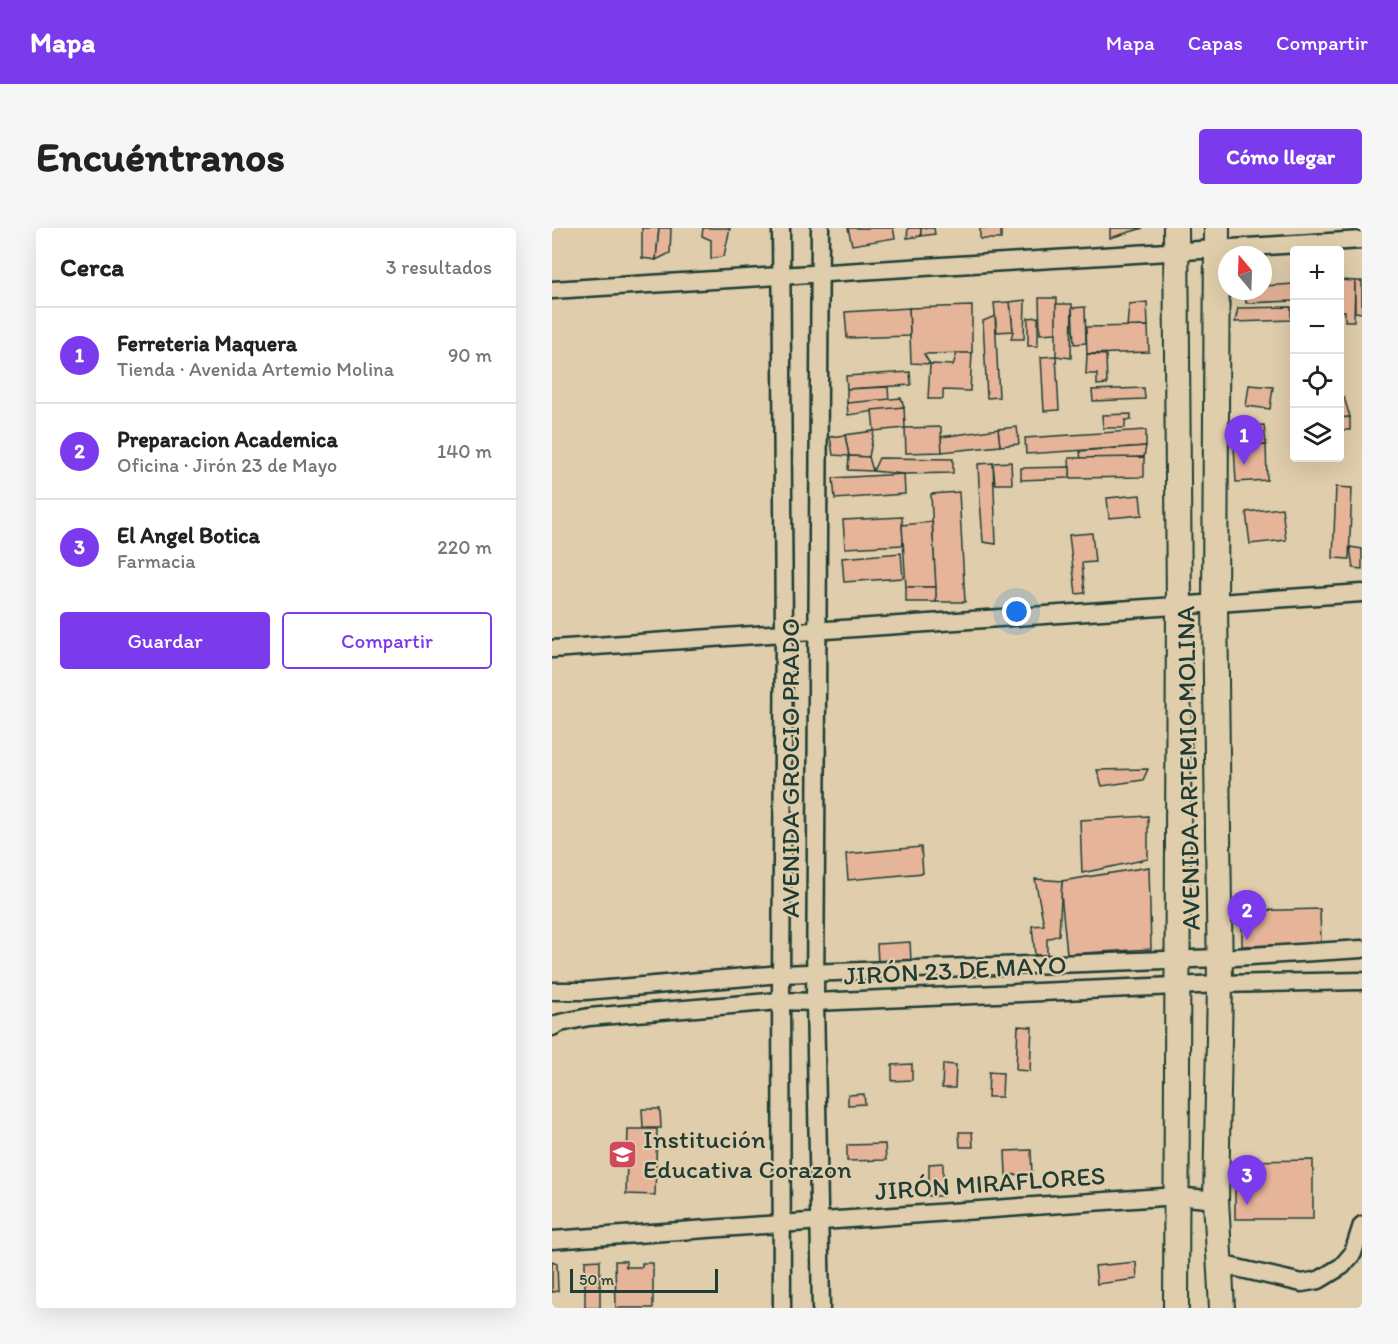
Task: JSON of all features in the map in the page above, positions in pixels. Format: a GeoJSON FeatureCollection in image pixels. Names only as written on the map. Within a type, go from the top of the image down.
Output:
{"type":"FeatureCollection","features":[{"type":"Feature","properties":{"kind":"street","name":"AVENIDA GROCIO PRADO"},"geometry":{"type":"LineString","coordinates":[[781,228],[784,633],[780,1001],[782,1308]]}},
{"type":"Feature","properties":{"kind":"street","name":"AVENIDA GROCIO PRADO"},"geometry":{"type":"LineString","coordinates":[[820,228],[815,1002],[821,1308]]}},
{"type":"Feature","properties":{"kind":"street","name":"AVENIDA ARTEMIO MOLINA"},"geometry":{"type":"LineString","coordinates":[[1217,238],[1215,604],[1220,984],[1216,1200],[1221,1308]]}},
{"type":"Feature","properties":{"kind":"street"},"geometry":{"type":"LineString","coordinates":[[552,290],[820,273],[1176,239],[1362,240]]}},
{"type":"Feature","properties":{"kind":"street","name":"AVENIDA ARTEMIO MOLINA"},"geometry":{"type":"LineString","coordinates":[[1176,239],[1179,605],[1176,1308]]}},
{"type":"Feature","properties":{"kind":"street"},"geometry":{"type":"LineString","coordinates":[[552,649],[1362,593]]}},
{"type":"Feature","properties":{"kind":"street","name":"JIRÓN 23 DE MAYO"},"geometry":{"type":"LineString","coordinates":[[552,991],[585,992],[781,974],[1219,958],[1362,950]]}},
{"type":"Feature","properties":{"kind":"street","name":"JIRÓN 23 DE MAYO"},"geometry":{"type":"LineString","coordinates":[[552,1027],[589,1017],[780,1001],[815,1002],[1178,985],[1362,981]]}},
{"type":"Feature","properties":{"kind":"street","name":"JIRÓN MIRAFLORES"},"geometry":{"type":"LineString","coordinates":[[552,1240],[1177,1197],[1216,1200]]}},
{"type":"Feature","properties":{"kind":"street"},"geometry":{"type":"LineString","coordinates":[[1220,1264],[1302,1283],[1319,1280],[1342,1266],[1353,1253],[1362,1225]]}},
{"type":"Feature","properties":{"kind":"building"},"geometry":{"type":"Polygon","coordinates":[[[642,228],[659,228],[656,260],[642,258],[642,228]]]}},
{"type":"Feature","properties":{"kind":"building"},"geometry":{"type":"Polygon","coordinates":[[[659,228],[671,228],[670,253],[656,260],[659,228]]]}},
{"type":"Feature","properties":{"kind":"building"},"geometry":{"type":"Polygon","coordinates":[[[703,228],[730,228],[724,256],[711,259],[711,240],[702,236],[703,228]]]}},
{"type":"Feature","properties":{"kind":"building"},"geometry":{"type":"Polygon","coordinates":[[[848,228],[893,228],[895,238],[852,245],[848,228]]]}},
{"type":"Feature","properties":{"kind":"building"},"geometry":{"type":"Polygon","coordinates":[[[908,228],[921,228],[921,236],[907,238],[908,228]]]}},
{"type":"Feature","properties":{"kind":"building"},"geometry":{"type":"Polygon","coordinates":[[[921,228],[934,228],[935,234],[921,236],[921,228]]]}},
{"type":"Feature","properties":{"kind":"building"},"geometry":{"type":"Polygon","coordinates":[[[980,228],[1001,228],[1001,239],[980,239],[980,228]]]}},
{"type":"Feature","properties":{"kind":"building"},"geometry":{"type":"Polygon","coordinates":[[[1110,228],[1143,228],[1110,238],[1110,228]]]}},
{"type":"Feature","properties":{"kind":"building"},"geometry":{"type":"Polygon","coordinates":[[[1344,280],[1355,281],[1354,321],[1345,321],[1344,280]]]}},
{"type":"Feature","properties":{"kind":"building"},"geometry":{"type":"Polygon","coordinates":[[[1355,281],[1362,281],[1362,313],[1355,312],[1355,281]]]}},
{"type":"Feature","properties":{"kind":"building"},"geometry":{"type":"Polygon","coordinates":[[[1290,284],[1290,301],[1246,303],[1246,300],[1272,300],[1272,285],[1290,284]]]}},
{"type":"Feature","properties":{"kind":"building"},"geometry":{"type":"Polygon","coordinates":[[[1039,298],[1057,298],[1056,333],[1040,334],[1039,298]]]}},
{"type":"Feature","properties":{"kind":"building"},"geometry":{"type":"Polygon","coordinates":[[[1025,300],[1024,339],[1011,339],[1013,331],[1010,302],[1025,300]]]}},
{"type":"Feature","properties":{"kind":"building"},"geometry":{"type":"Polygon","coordinates":[[[1010,302],[1013,331],[997,332],[994,303],[1010,302]]]}},
{"type":"Feature","properties":{"kind":"building"},"geometry":{"type":"Polygon","coordinates":[[[1147,302],[1148,326],[1127,327],[1129,304],[1147,302]]]}},
{"type":"Feature","properties":{"kind":"building"},"geometry":{"type":"Polygon","coordinates":[[[1056,304],[1072,304],[1071,358],[1056,356],[1056,304]]]}},
{"type":"Feature","properties":{"kind":"building"},"geometry":{"type":"Polygon","coordinates":[[[972,306],[972,353],[924,354],[930,364],[911,363],[909,308],[972,306]]]}},
{"type":"Feature","properties":{"kind":"building"},"geometry":{"type":"Polygon","coordinates":[[[1085,307],[1086,343],[1074,344],[1072,308],[1085,307]]]}},
{"type":"Feature","properties":{"kind":"building"},"geometry":{"type":"Polygon","coordinates":[[[1290,307],[1290,320],[1235,322],[1238,308],[1290,307]]]}},
{"type":"Feature","properties":{"kind":"building"},"geometry":{"type":"Polygon","coordinates":[[[909,308],[910,336],[847,338],[845,312],[909,308]]]}},
{"type":"Feature","properties":{"kind":"building"},"geometry":{"type":"Polygon","coordinates":[[[995,316],[999,397],[987,398],[983,321],[995,316]]]}},
{"type":"Feature","properties":{"kind":"building"},"geometry":{"type":"Polygon","coordinates":[[[1038,317],[1038,346],[1028,346],[1028,318],[1038,317]]]}},
{"type":"Feature","properties":{"kind":"building"},"geometry":{"type":"Polygon","coordinates":[[[1148,326],[1149,352],[1087,354],[1086,327],[1148,326]]]}},
{"type":"Feature","properties":{"kind":"building"},"geometry":{"type":"Polygon","coordinates":[[[957,353],[972,353],[970,391],[943,390],[943,399],[928,399],[930,364],[953,365],[957,353]]]}},
{"type":"Feature","properties":{"kind":"building"},"geometry":{"type":"Polygon","coordinates":[[[1087,354],[1106,355],[1107,384],[1097,385],[1097,374],[1086,374],[1087,354]]]}},
{"type":"Feature","properties":{"kind":"building"},"geometry":{"type":"Polygon","coordinates":[[[1056,356],[1059,410],[1044,411],[1041,357],[1056,356]]]}},
{"type":"Feature","properties":{"kind":"building"},"geometry":{"type":"Polygon","coordinates":[[[910,372],[911,385],[847,389],[846,376],[910,372]]]}},
{"type":"Feature","properties":{"kind":"building"},"geometry":{"type":"Polygon","coordinates":[[[1249,385],[1273,387],[1270,409],[1246,406],[1249,385]]]}},
{"type":"Feature","properties":{"kind":"building"},"geometry":{"type":"Polygon","coordinates":[[[888,387],[889,402],[847,403],[847,389],[888,387]]]}},
{"type":"Feature","properties":{"kind":"building"},"geometry":{"type":"Polygon","coordinates":[[[1144,388],[1145,399],[1093,401],[1092,390],[1144,388]]]}},
{"type":"Feature","properties":{"kind":"building"},"geometry":{"type":"Polygon","coordinates":[[[1344,397],[1350,417],[1344,418],[1344,397]]]}},
{"type":"Feature","properties":{"kind":"building"},"geometry":{"type":"Polygon","coordinates":[[[901,398],[904,407],[848,415],[847,403],[901,398]]]}},
{"type":"Feature","properties":{"kind":"building"},"geometry":{"type":"Polygon","coordinates":[[[904,407],[905,428],[874,431],[872,410],[904,407]]]}},
{"type":"Feature","properties":{"kind":"building"},"geometry":{"type":"Polygon","coordinates":[[[1131,414],[1131,420],[1125,420],[1125,428],[1103,428],[1102,415],[1131,414]]]}},
{"type":"Feature","properties":{"kind":"building"},"geometry":{"type":"Polygon","coordinates":[[[1350,417],[1350,430],[1344,430],[1344,418],[1350,417]]]}},
{"type":"Feature","properties":{"kind":"building"},"geometry":{"type":"Polygon","coordinates":[[[1264,425],[1266,445],[1234,446],[1235,426],[1264,425]]]}},
{"type":"Feature","properties":{"kind":"building"},"geometry":{"type":"Polygon","coordinates":[[[941,427],[942,452],[906,453],[905,428],[941,427]]]}},
{"type":"Feature","properties":{"kind":"building"},"geometry":{"type":"Polygon","coordinates":[[[1017,427],[1019,444],[1000,446],[998,429],[1017,427]]]}},
{"type":"Feature","properties":{"kind":"building"},"geometry":{"type":"Polygon","coordinates":[[[998,429],[1000,446],[942,452],[941,437],[998,429]]]}},
{"type":"Feature","properties":{"kind":"building"},"geometry":{"type":"Polygon","coordinates":[[[1146,430],[1146,446],[1026,454],[1025,438],[1146,430]]]}},
{"type":"Feature","properties":{"kind":"building"},"geometry":{"type":"Polygon","coordinates":[[[874,431],[869,457],[849,456],[845,435],[874,431]]]}},
{"type":"Feature","properties":{"kind":"building"},"geometry":{"type":"Polygon","coordinates":[[[845,435],[849,456],[833,455],[830,437],[845,435]]]}},
{"type":"Feature","properties":{"kind":"building"},"geometry":{"type":"Polygon","coordinates":[[[1266,445],[1267,480],[1236,482],[1234,446],[1266,445]]]}},
{"type":"Feature","properties":{"kind":"building"},"geometry":{"type":"Polygon","coordinates":[[[1146,446],[1144,457],[1081,461],[1080,451],[1146,446]]]}},
{"type":"Feature","properties":{"kind":"building"},"geometry":{"type":"Polygon","coordinates":[[[849,456],[869,457],[873,471],[848,470],[849,456]]]}},
{"type":"Feature","properties":{"kind":"building"},"geometry":{"type":"Polygon","coordinates":[[[1144,457],[1144,477],[1070,478],[1069,458],[1144,457]]]}},
{"type":"Feature","properties":{"kind":"building"},"geometry":{"type":"Polygon","coordinates":[[[879,458],[953,459],[953,473],[904,474],[873,471],[879,458]]]}},
{"type":"Feature","properties":{"kind":"building"},"geometry":{"type":"Polygon","coordinates":[[[1011,462],[1012,484],[995,484],[993,463],[1011,462]]]}},
{"type":"Feature","properties":{"kind":"building"},"geometry":{"type":"Polygon","coordinates":[[[993,463],[996,544],[983,542],[978,464],[993,463]]]}},
{"type":"Feature","properties":{"kind":"building"},"geometry":{"type":"Polygon","coordinates":[[[1070,467],[1070,478],[1021,480],[1021,468],[1070,467]]]}},
{"type":"Feature","properties":{"kind":"building"},"geometry":{"type":"Polygon","coordinates":[[[904,474],[905,494],[835,499],[833,478],[904,474]]]}},
{"type":"Feature","properties":{"kind":"building"},"geometry":{"type":"Polygon","coordinates":[[[1336,487],[1352,488],[1349,559],[1333,558],[1336,487]]]}},
{"type":"Feature","properties":{"kind":"building"},"geometry":{"type":"Polygon","coordinates":[[[959,492],[965,602],[936,602],[931,494],[959,492]]]}},
{"type":"Feature","properties":{"kind":"building"},"geometry":{"type":"Polygon","coordinates":[[[1140,495],[1142,515],[1109,518],[1107,498],[1140,495]]]}},
{"type":"Feature","properties":{"kind":"building"},"geometry":{"type":"Polygon","coordinates":[[[1282,508],[1286,540],[1250,544],[1246,512],[1282,508]]]}},
{"type":"Feature","properties":{"kind":"building"},"geometry":{"type":"Polygon","coordinates":[[[902,517],[903,545],[845,548],[843,520],[902,517]]]}},
{"type":"Feature","properties":{"kind":"building"},"geometry":{"type":"Polygon","coordinates":[[[932,522],[936,587],[906,587],[902,525],[932,522]]]}},
{"type":"Feature","properties":{"kind":"building"},"geometry":{"type":"Polygon","coordinates":[[[1092,533],[1095,562],[1082,563],[1085,593],[1076,594],[1069,535],[1092,533]]]}},
{"type":"Feature","properties":{"kind":"building"},"geometry":{"type":"Polygon","coordinates":[[[1350,547],[1362,549],[1362,569],[1353,568],[1350,547]]]}},
{"type":"Feature","properties":{"kind":"building"},"geometry":{"type":"Polygon","coordinates":[[[901,553],[903,578],[844,582],[842,558],[901,553]]]}},
{"type":"Feature","properties":{"kind":"building"},"geometry":{"type":"Polygon","coordinates":[[[906,587],[936,587],[936,602],[906,602],[906,587]]]}},
{"type":"Feature","properties":{"kind":"building"},"geometry":{"type":"Polygon","coordinates":[[[1148,769],[1143,780],[1102,786],[1097,770],[1148,769]]]}},
{"type":"Feature","properties":{"kind":"building"},"geometry":{"type":"Polygon","coordinates":[[[1148,816],[1148,859],[1082,873],[1080,820],[1148,816]]]}},
{"type":"Feature","properties":{"kind":"building"},"geometry":{"type":"Polygon","coordinates":[[[921,847],[923,873],[848,880],[846,854],[921,847]]]}},
{"type":"Feature","properties":{"kind":"building"},"geometry":{"type":"Polygon","coordinates":[[[1149,867],[1151,949],[1067,954],[1061,894],[1062,881],[1149,867]]]}},
{"type":"Feature","properties":{"kind":"building"},"geometry":{"type":"Polygon","coordinates":[[[1035,879],[1062,881],[1059,935],[1047,939],[1047,956],[1035,955],[1032,926],[1044,925],[1035,879]]]}},
{"type":"Feature","properties":{"kind":"building"},"geometry":{"type":"Polygon","coordinates":[[[1320,909],[1321,944],[1242,946],[1242,911],[1320,909]]]}},
{"type":"Feature","properties":{"kind":"building"},"geometry":{"type":"Polygon","coordinates":[[[910,942],[911,961],[878,963],[877,944],[910,942]]]}},
{"type":"Feature","properties":{"kind":"building"},"geometry":{"type":"Polygon","coordinates":[[[1018,1026],[1032,1027],[1030,1071],[1016,1070],[1018,1026]]]}},
{"type":"Feature","properties":{"kind":"building"},"geometry":{"type":"Polygon","coordinates":[[[912,1064],[912,1080],[892,1081],[892,1065],[912,1064]]]}},
{"type":"Feature","properties":{"kind":"building"},"geometry":{"type":"Polygon","coordinates":[[[943,1064],[956,1065],[955,1088],[942,1088],[943,1064]]]}},
{"type":"Feature","properties":{"kind":"building"},"geometry":{"type":"Polygon","coordinates":[[[989,1072],[1003,1073],[1002,1097],[988,1097],[989,1072]]]}},
{"type":"Feature","properties":{"kind":"building"},"geometry":{"type":"Polygon","coordinates":[[[864,1094],[865,1104],[848,1105],[848,1095],[864,1094]]]}},
{"type":"Feature","properties":{"kind":"building"},"geometry":{"type":"Polygon","coordinates":[[[642,1109],[660,1109],[661,1128],[643,1128],[642,1109]]]}},
{"type":"Feature","properties":{"kind":"building"},"geometry":{"type":"Polygon","coordinates":[[[628,1129],[657,1129],[655,1195],[626,1194],[628,1129]]]}},
{"type":"Feature","properties":{"kind":"building"},"geometry":{"type":"Polygon","coordinates":[[[959,1132],[972,1132],[973,1147],[960,1147],[959,1132]]]}},
{"type":"Feature","properties":{"kind":"building"},"geometry":{"type":"Polygon","coordinates":[[[885,1144],[886,1160],[847,1161],[847,1145],[885,1144]]]}},
{"type":"Feature","properties":{"kind":"building"},"geometry":{"type":"Polygon","coordinates":[[[1031,1150],[1032,1174],[1006,1175],[1005,1151],[1031,1150]]]}},
{"type":"Feature","properties":{"kind":"building"},"geometry":{"type":"Polygon","coordinates":[[[1313,1160],[1313,1219],[1235,1219],[1235,1161],[1313,1160]]]}},
{"type":"Feature","properties":{"kind":"building"},"geometry":{"type":"Polygon","coordinates":[[[943,1163],[943,1196],[929,1196],[929,1164],[943,1163]]]}},
{"type":"Feature","properties":{"kind":"building"},"geometry":{"type":"Polygon","coordinates":[[[600,1260],[600,1308],[585,1308],[585,1261],[600,1260]]]}},
{"type":"Feature","properties":{"kind":"building"},"geometry":{"type":"Polygon","coordinates":[[[552,1261],[557,1263],[558,1291],[552,1292],[552,1261]]]}},
{"type":"Feature","properties":{"kind":"building"},"geometry":{"type":"Polygon","coordinates":[[[615,1261],[626,1261],[626,1267],[642,1267],[642,1263],[653,1263],[653,1308],[616,1308],[615,1261]]]}},
{"type":"Feature","properties":{"kind":"building"},"geometry":{"type":"Polygon","coordinates":[[[1136,1262],[1137,1279],[1097,1284],[1095,1266],[1136,1262]]]}},
{"type":"Feature","properties":{"kind":"place","name":"Ferreteria Maquera"},"geometry":{"type":"Point","coordinates":[1244,465]}},
{"type":"Feature","properties":{"kind":"place","name":"Preparacion Academica"},"geometry":{"type":"Point","coordinates":[1247,940]}},
{"type":"Feature","properties":{"kind":"place","name":"Institución Educativa Corazon"},"geometry":{"type":"Point","coordinates":[622,1154]}},
{"type":"Feature","properties":{"kind":"place","name":"El Angel Botica"},"geometry":{"type":"Point","coordinates":[1247,1205]}}]}
